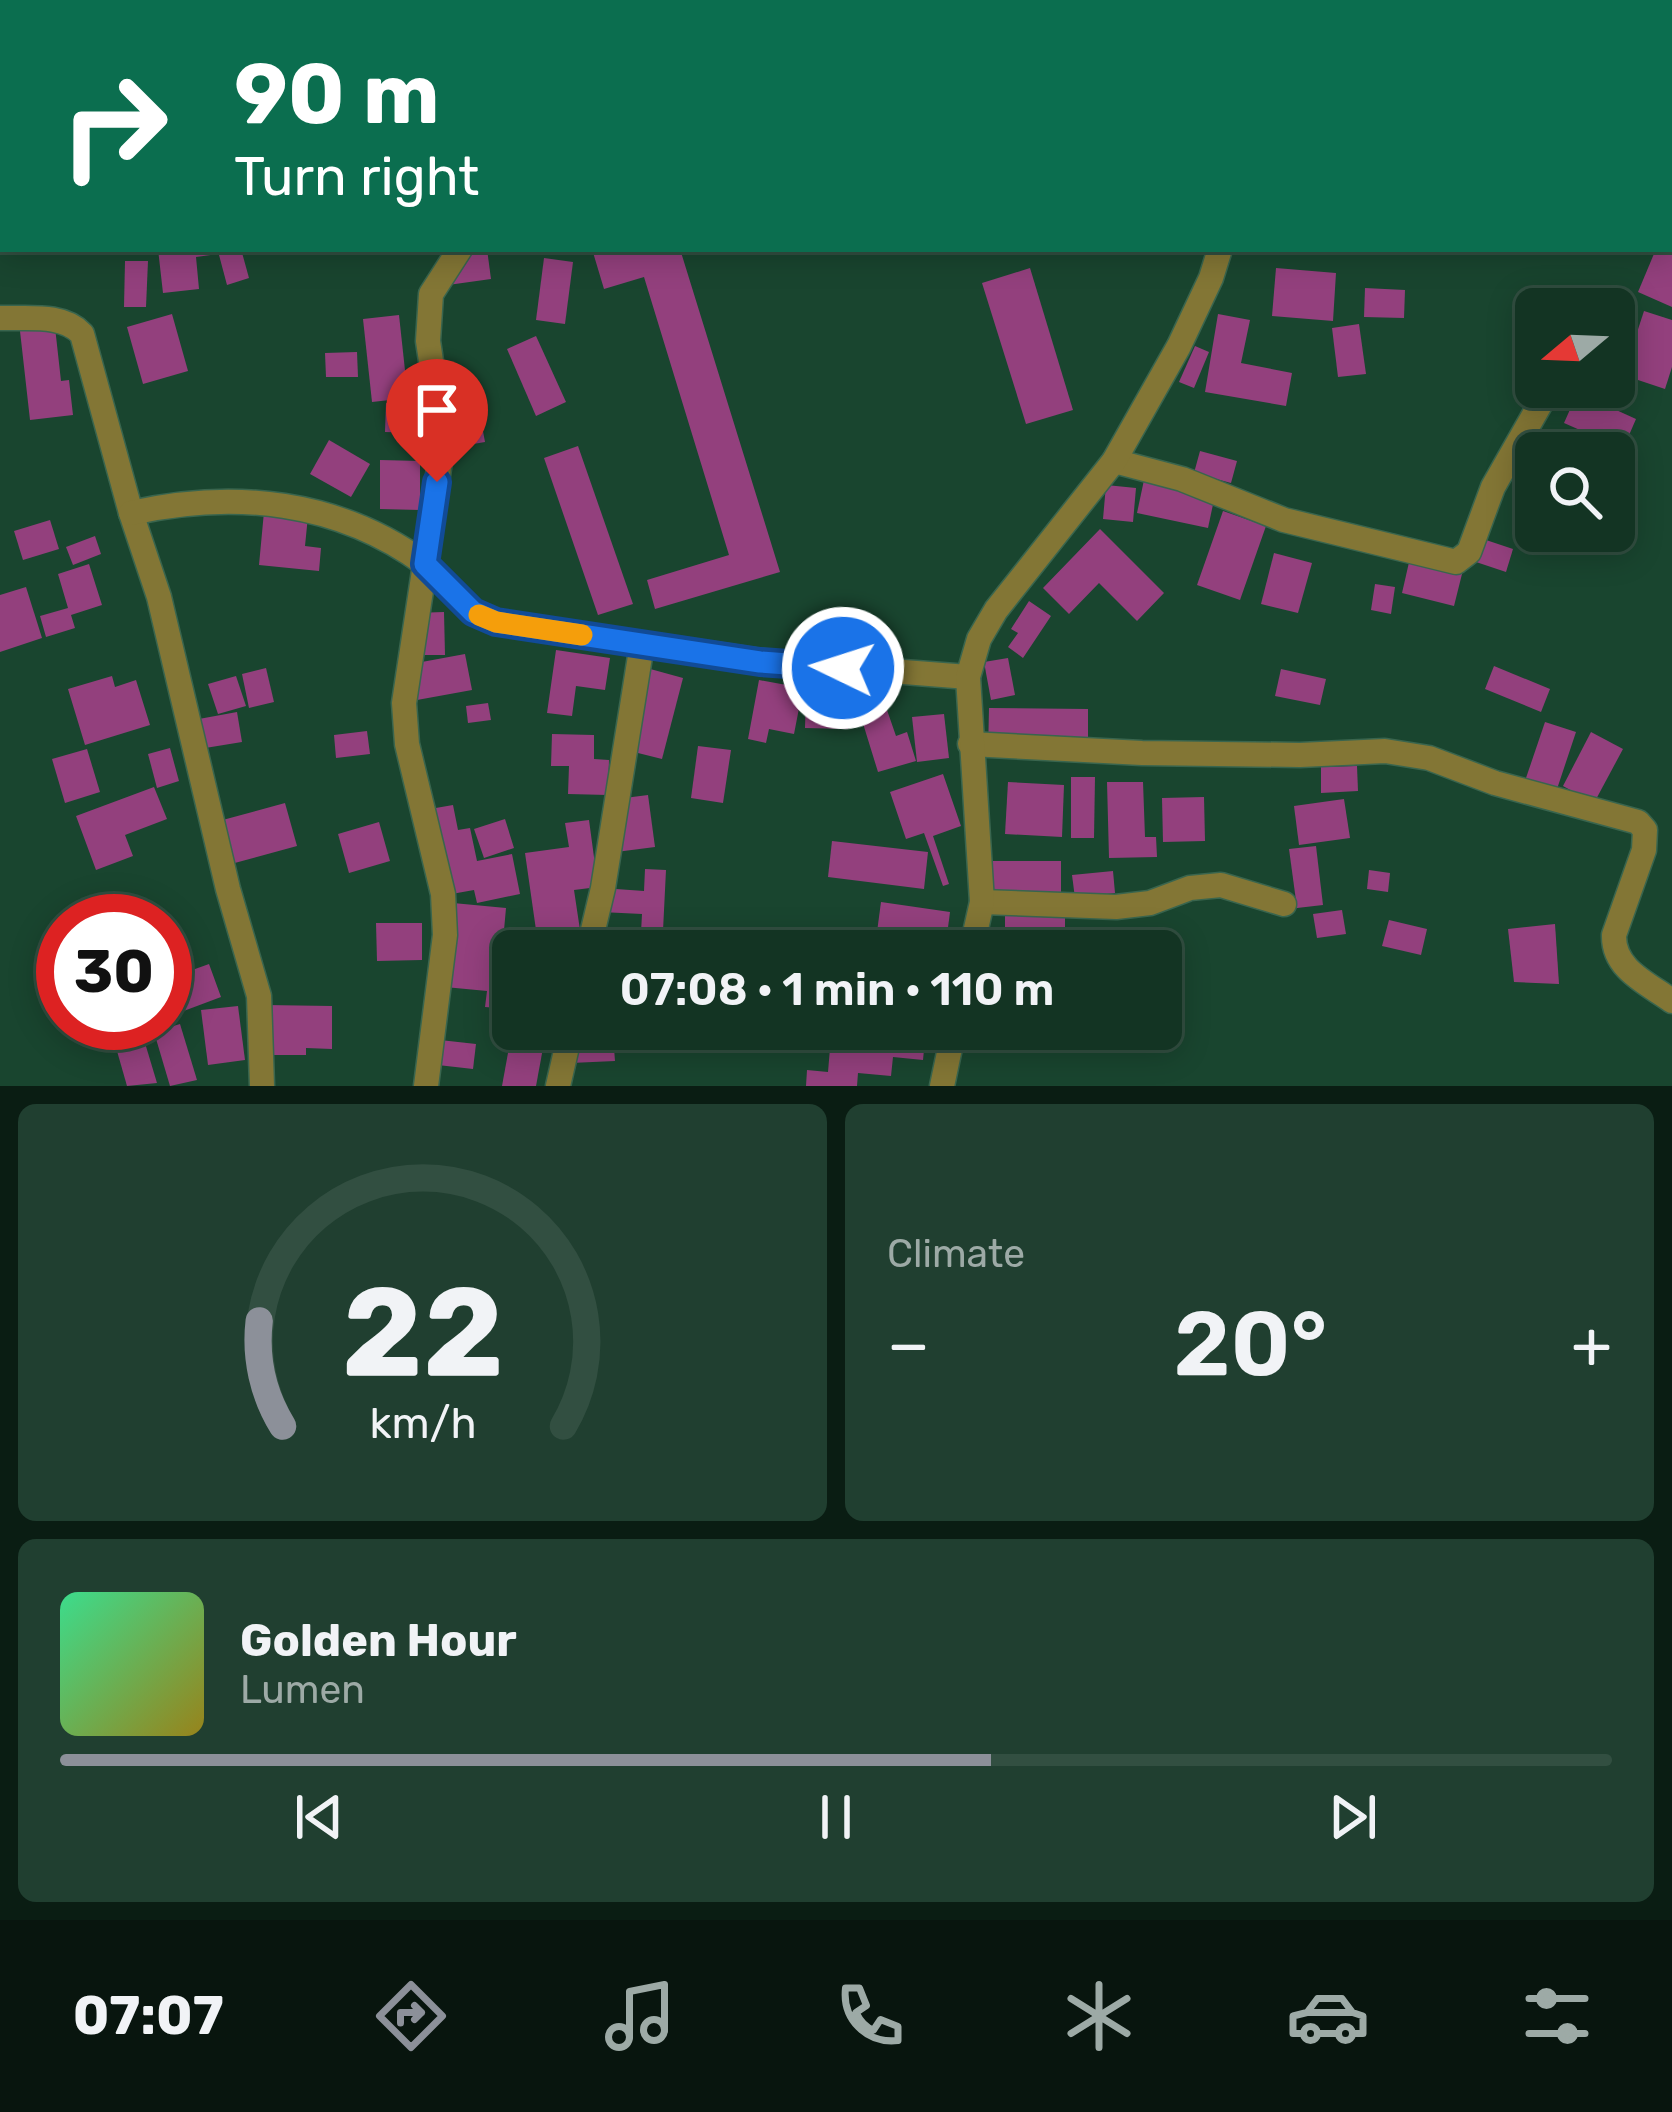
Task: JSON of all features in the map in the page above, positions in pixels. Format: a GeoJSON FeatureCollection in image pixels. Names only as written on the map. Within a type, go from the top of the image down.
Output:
{"type":"FeatureCollection","features":[{"type":"Feature","properties":{"kind":"street"},"geometry":{"type":"LineString","coordinates":[[426,1086],[443,954],[443,894],[407,744],[404,703],[443,441],[428,341],[430,294],[458,252]]}},
{"type":"Feature","properties":{"kind":"street"},"geometry":{"type":"LineString","coordinates":[[976,930],[982,902],[968,677],[980,638],[996,610],[1114,461],[1178,346],[1219,252]]}},
{"type":"Feature","properties":{"kind":"street"},"geometry":{"type":"LineString","coordinates":[[0,318],[62,321],[74,324],[82,334],[159,597],[228,889],[259,996],[262,1086]]}},
{"type":"Feature","properties":{"kind":"street"},"geometry":{"type":"LineString","coordinates":[[1114,461],[1182,479],[1284,520],[1456,562],[1469,552],[1493,487],[1538,408]]}},
{"type":"Feature","properties":{"kind":"street"},"geometry":{"type":"LineString","coordinates":[[131,513],[182,502],[231,500],[307,508],[383,536],[425,564],[473,612],[496,622],[760,662],[968,677]]}},
{"type":"Feature","properties":{"kind":"street"},"geometry":{"type":"LineString","coordinates":[[594,930],[642,644]]}},
{"type":"Feature","properties":{"kind":"street"},"geometry":{"type":"LineString","coordinates":[[970,743],[1142,753],[1385,752],[1430,758],[1495,783],[1638,822],[1645,830],[1644,850],[1614,935],[1614,950],[1619,962],[1672,1001]]}},
{"type":"Feature","properties":{"kind":"street"},"geometry":{"type":"LineString","coordinates":[[982,902],[1116,907],[1221,885],[1284,904]]}},
{"type":"Feature","properties":{"kind":"street"},"geometry":{"type":"LineString","coordinates":[[558,1086],[566,1050]]}},
{"type":"Feature","properties":{"kind":"street"},"geometry":{"type":"LineString","coordinates":[[942,1086],[950,1050]]}},
{"type":"Feature","properties":{"kind":"building"},"geometry":{"type":"Polygon","coordinates":[[[158,252],[218,252],[196,257],[199,289],[163,293],[158,252]]]}},
{"type":"Feature","properties":{"kind":"building"},"geometry":{"type":"Polygon","coordinates":[[[242,252],[249,278],[227,285],[219,255],[242,252]]]}},
{"type":"Feature","properties":{"kind":"building"},"geometry":{"type":"Polygon","coordinates":[[[487,252],[491,279],[448,285],[444,253],[487,252]]]}},
{"type":"Feature","properties":{"kind":"building"},"geometry":{"type":"Polygon","coordinates":[[[593,252],[681,252],[780,572],[655,609],[647,580],[729,555],[644,277],[604,289],[593,252]]]}},
{"type":"Feature","properties":{"kind":"building"},"geometry":{"type":"Polygon","coordinates":[[[1655,252],[1672,252],[1672,307],[1638,292],[1655,252]]]}},
{"type":"Feature","properties":{"kind":"building"},"geometry":{"type":"Polygon","coordinates":[[[544,258],[573,262],[565,324],[536,320],[544,258]]]}},
{"type":"Feature","properties":{"kind":"building"},"geometry":{"type":"Polygon","coordinates":[[[125,261],[148,261],[146,307],[124,307],[125,261]]]}},
{"type":"Feature","properties":{"kind":"building"},"geometry":{"type":"Polygon","coordinates":[[[1030,268],[1073,410],[1026,424],[982,283],[1030,268]]]}},
{"type":"Feature","properties":{"kind":"building"},"geometry":{"type":"Polygon","coordinates":[[[1276,268],[1336,273],[1333,321],[1272,316],[1276,268]]]}},
{"type":"Feature","properties":{"kind":"building"},"geometry":{"type":"Polygon","coordinates":[[[1365,288],[1405,290],[1404,318],[1364,317],[1365,288]]]}},
{"type":"Feature","properties":{"kind":"building"},"geometry":{"type":"Polygon","coordinates":[[[1644,311],[1672,320],[1672,367],[1665,389],[1635,379],[1635,338],[1644,311]]]}},
{"type":"Feature","properties":{"kind":"building"},"geometry":{"type":"Polygon","coordinates":[[[172,314],[188,371],[143,384],[127,327],[172,314]]]}},
{"type":"Feature","properties":{"kind":"building"},"geometry":{"type":"Polygon","coordinates":[[[1218,314],[1250,320],[1241,363],[1292,373],[1286,406],[1205,392],[1218,314]]]}},
{"type":"Feature","properties":{"kind":"building"},"geometry":{"type":"Polygon","coordinates":[[[399,315],[408,398],[372,402],[363,319],[399,315]]]}},
{"type":"Feature","properties":{"kind":"building"},"geometry":{"type":"Polygon","coordinates":[[[1359,324],[1366,374],[1338,377],[1332,328],[1359,324]]]}},
{"type":"Feature","properties":{"kind":"building"},"geometry":{"type":"Polygon","coordinates":[[[55,327],[61,381],[69,380],[73,415],[30,420],[20,331],[55,327]]]}},
{"type":"Feature","properties":{"kind":"building"},"geometry":{"type":"Polygon","coordinates":[[[536,336],[566,402],[536,416],[507,349],[536,336]]]}},
{"type":"Feature","properties":{"kind":"building"},"geometry":{"type":"Polygon","coordinates":[[[1195,346],[1209,352],[1194,388],[1179,382],[1195,346]]]}},
{"type":"Feature","properties":{"kind":"building"},"geometry":{"type":"Polygon","coordinates":[[[357,352],[358,377],[326,377],[325,353],[357,352]]]}},
{"type":"Feature","properties":{"kind":"building"},"geometry":{"type":"Polygon","coordinates":[[[473,382],[479,413],[466,417],[480,415],[485,442],[450,448],[443,388],[473,382]]]}},
{"type":"Feature","properties":{"kind":"building"},"geometry":{"type":"Polygon","coordinates":[[[386,403],[417,404],[416,433],[385,432],[386,403]]]}},
{"type":"Feature","properties":{"kind":"building"},"geometry":{"type":"Polygon","coordinates":[[[1571,408],[1612,408],[1636,419],[1630,432],[1584,432],[1564,423],[1571,408]]]}},
{"type":"Feature","properties":{"kind":"building"},"geometry":{"type":"Polygon","coordinates":[[[329,440],[370,464],[351,497],[310,474],[329,440]]]}},
{"type":"Feature","properties":{"kind":"building"},"geometry":{"type":"Polygon","coordinates":[[[578,446],[633,604],[598,615],[544,458],[578,446]]]}},
{"type":"Feature","properties":{"kind":"building"},"geometry":{"type":"Polygon","coordinates":[[[1200,451],[1237,461],[1231,483],[1194,473],[1200,451]]]}},
{"type":"Feature","properties":{"kind":"building"},"geometry":{"type":"Polygon","coordinates":[[[380,460],[420,461],[420,510],[380,509],[380,460]]]}},
{"type":"Feature","properties":{"kind":"building"},"geometry":{"type":"Polygon","coordinates":[[[1144,480],[1215,495],[1208,528],[1137,513],[1144,480]]]}},
{"type":"Feature","properties":{"kind":"building"},"geometry":{"type":"Polygon","coordinates":[[[1106,485],[1136,488],[1133,522],[1103,519],[1106,485]]]}},
{"type":"Feature","properties":{"kind":"building"},"geometry":{"type":"Polygon","coordinates":[[[265,501],[309,506],[305,546],[321,548],[319,571],[259,565],[265,501]]]}},
{"type":"Feature","properties":{"kind":"building"},"geometry":{"type":"Polygon","coordinates":[[[1223,511],[1266,526],[1240,600],[1197,585],[1223,511]]]}},
{"type":"Feature","properties":{"kind":"building"},"geometry":{"type":"Polygon","coordinates":[[[50,520],[59,549],[23,560],[14,531],[50,520]]]}},
{"type":"Feature","properties":{"kind":"building"},"geometry":{"type":"Polygon","coordinates":[[[1100,529],[1164,593],[1137,621],[1099,583],[1069,614],[1043,588],[1100,529]]]}},
{"type":"Feature","properties":{"kind":"building"},"geometry":{"type":"Polygon","coordinates":[[[95,536],[101,554],[73,565],[66,547],[95,536]]]}},
{"type":"Feature","properties":{"kind":"building"},"geometry":{"type":"Polygon","coordinates":[[[1474,536],[1513,549],[1506,572],[1467,559],[1474,536]]]}},
{"type":"Feature","properties":{"kind":"building"},"geometry":{"type":"Polygon","coordinates":[[[1274,553],[1312,563],[1298,613],[1261,604],[1274,553]]]}},
{"type":"Feature","properties":{"kind":"building"},"geometry":{"type":"Polygon","coordinates":[[[1410,558],[1463,570],[1454,606],[1402,593],[1410,558]]]}},
{"type":"Feature","properties":{"kind":"building"},"geometry":{"type":"Polygon","coordinates":[[[89,564],[102,605],[71,615],[75,628],[46,637],[40,616],[68,608],[58,574],[89,564]]]}},
{"type":"Feature","properties":{"kind":"building"},"geometry":{"type":"Polygon","coordinates":[[[1375,584],[1395,587],[1391,614],[1371,610],[1375,584]]]}},
{"type":"Feature","properties":{"kind":"building"},"geometry":{"type":"Polygon","coordinates":[[[26,587],[42,638],[0,652],[0,595],[26,587]]]}},
{"type":"Feature","properties":{"kind":"building"},"geometry":{"type":"Polygon","coordinates":[[[1029,601],[1051,616],[1023,658],[1008,647],[1018,633],[1011,629],[1029,601]]]}},
{"type":"Feature","properties":{"kind":"building"},"geometry":{"type":"Polygon","coordinates":[[[444,612],[445,655],[415,655],[414,613],[444,612]]]}},
{"type":"Feature","properties":{"kind":"building"},"geometry":{"type":"Polygon","coordinates":[[[556,650],[610,658],[605,690],[576,686],[572,716],[547,713],[556,650]]]}},
{"type":"Feature","properties":{"kind":"building"},"geometry":{"type":"Polygon","coordinates":[[[465,654],[472,690],[417,700],[411,664],[465,654]]]}},
{"type":"Feature","properties":{"kind":"building"},"geometry":{"type":"Polygon","coordinates":[[[1008,658],[1015,695],[991,700],[984,662],[1008,658]]]}},
{"type":"Feature","properties":{"kind":"building"},"geometry":{"type":"Polygon","coordinates":[[[1494,666],[1550,689],[1541,712],[1485,689],[1494,666]]]}},
{"type":"Feature","properties":{"kind":"building"},"geometry":{"type":"Polygon","coordinates":[[[643,667],[683,678],[662,759],[622,749],[643,667]]]}},
{"type":"Feature","properties":{"kind":"building"},"geometry":{"type":"Polygon","coordinates":[[[266,668],[274,702],[249,708],[242,674],[266,668]]]}},
{"type":"Feature","properties":{"kind":"building"},"geometry":{"type":"Polygon","coordinates":[[[1281,669],[1326,679],[1320,705],[1275,696],[1281,669]]]}},
{"type":"Feature","properties":{"kind":"building"},"geometry":{"type":"Polygon","coordinates":[[[112,676],[115,687],[136,680],[150,725],[85,745],[68,689],[112,676]]]}},
{"type":"Feature","properties":{"kind":"building"},"geometry":{"type":"Polygon","coordinates":[[[236,676],[246,706],[218,714],[208,684],[236,676]]]}},
{"type":"Feature","properties":{"kind":"building"},"geometry":{"type":"Polygon","coordinates":[[[759,680],[803,688],[794,734],[769,729],[766,743],[748,739],[759,680]]]}},
{"type":"Feature","properties":{"kind":"building"},"geometry":{"type":"Polygon","coordinates":[[[806,694],[848,695],[848,729],[805,728],[806,694]]]}},
{"type":"Feature","properties":{"kind":"building"},"geometry":{"type":"Polygon","coordinates":[[[488,703],[491,720],[468,723],[466,706],[488,703]]]}},
{"type":"Feature","properties":{"kind":"building"},"geometry":{"type":"Polygon","coordinates":[[[989,708],[1088,709],[1088,737],[1067,737],[1066,761],[1050,761],[1049,753],[988,753],[989,708]]]}},
{"type":"Feature","properties":{"kind":"building"},"geometry":{"type":"Polygon","coordinates":[[[887,710],[896,736],[907,732],[916,761],[878,772],[861,717],[887,710]]]}},
{"type":"Feature","properties":{"kind":"building"},"geometry":{"type":"Polygon","coordinates":[[[237,712],[242,742],[193,750],[188,721],[237,712]]]}},
{"type":"Feature","properties":{"kind":"building"},"geometry":{"type":"Polygon","coordinates":[[[944,714],[949,758],[917,762],[912,717],[944,714]]]}},
{"type":"Feature","properties":{"kind":"building"},"geometry":{"type":"Polygon","coordinates":[[[1545,722],[1576,732],[1557,789],[1526,778],[1545,722]]]}},
{"type":"Feature","properties":{"kind":"building"},"geometry":{"type":"Polygon","coordinates":[[[367,731],[370,754],[336,758],[334,735],[367,731]]]}},
{"type":"Feature","properties":{"kind":"building"},"geometry":{"type":"Polygon","coordinates":[[[1591,732],[1623,749],[1594,803],[1563,786],[1591,732]]]}},
{"type":"Feature","properties":{"kind":"building"},"geometry":{"type":"Polygon","coordinates":[[[552,734],[594,735],[594,759],[609,760],[608,795],[568,794],[569,766],[551,766],[552,734]]]}},
{"type":"Feature","properties":{"kind":"building"},"geometry":{"type":"Polygon","coordinates":[[[698,746],[731,750],[723,803],[691,798],[698,746]]]}},
{"type":"Feature","properties":{"kind":"building"},"geometry":{"type":"Polygon","coordinates":[[[170,748],[179,781],[157,788],[148,754],[170,748]]]}},
{"type":"Feature","properties":{"kind":"building"},"geometry":{"type":"Polygon","coordinates":[[[87,749],[100,792],[65,803],[52,759],[87,749]]]}},
{"type":"Feature","properties":{"kind":"building"},"geometry":{"type":"Polygon","coordinates":[[[1357,766],[1358,791],[1321,793],[1321,767],[1357,766]]]}},
{"type":"Feature","properties":{"kind":"building"},"geometry":{"type":"Polygon","coordinates":[[[943,774],[961,826],[933,836],[949,884],[943,886],[924,833],[906,839],[890,792],[943,774]]]}},
{"type":"Feature","properties":{"kind":"building"},"geometry":{"type":"Polygon","coordinates":[[[1071,777],[1095,777],[1094,838],[1071,838],[1071,777]]]}},
{"type":"Feature","properties":{"kind":"building"},"geometry":{"type":"Polygon","coordinates":[[[1008,782],[1064,785],[1062,837],[1005,834],[1008,782]]]}},
{"type":"Feature","properties":{"kind":"building"},"geometry":{"type":"Polygon","coordinates":[[[1107,782],[1143,782],[1145,837],[1156,837],[1157,857],[1109,858],[1107,782]]]}},
{"type":"Feature","properties":{"kind":"building"},"geometry":{"type":"Polygon","coordinates":[[[154,787],[167,819],[125,835],[133,856],[96,870],[76,816],[154,787]]]}},
{"type":"Feature","properties":{"kind":"building"},"geometry":{"type":"Polygon","coordinates":[[[648,795],[655,847],[616,852],[609,800],[648,795]]]}},
{"type":"Feature","properties":{"kind":"building"},"geometry":{"type":"Polygon","coordinates":[[[1204,797],[1205,841],[1163,842],[1162,798],[1204,797]]]}},
{"type":"Feature","properties":{"kind":"building"},"geometry":{"type":"Polygon","coordinates":[[[1344,799],[1350,838],[1299,845],[1294,806],[1344,799]]]}},
{"type":"Feature","properties":{"kind":"building"},"geometry":{"type":"Polygon","coordinates":[[[285,803],[297,846],[231,864],[219,821],[285,803]]]}},
{"type":"Feature","properties":{"kind":"building"},"geometry":{"type":"Polygon","coordinates":[[[453,805],[458,830],[470,828],[477,861],[512,854],[520,894],[477,903],[474,890],[446,895],[430,809],[453,805]]]}},
{"type":"Feature","properties":{"kind":"building"},"geometry":{"type":"Polygon","coordinates":[[[505,819],[514,848],[484,858],[474,829],[505,819]]]}},
{"type":"Feature","properties":{"kind":"building"},"geometry":{"type":"Polygon","coordinates":[[[589,820],[598,887],[574,890],[580,930],[536,930],[525,853],[569,847],[565,823],[589,820]]]}},
{"type":"Feature","properties":{"kind":"building"},"geometry":{"type":"Polygon","coordinates":[[[379,822],[390,861],[349,873],[338,834],[379,822]]]}},
{"type":"Feature","properties":{"kind":"building"},"geometry":{"type":"Polygon","coordinates":[[[832,841],[928,852],[924,889],[828,877],[832,841]]]}},
{"type":"Feature","properties":{"kind":"building"},"geometry":{"type":"Polygon","coordinates":[[[1316,846],[1323,905],[1297,908],[1289,849],[1316,846]]]}},
{"type":"Feature","properties":{"kind":"building"},"geometry":{"type":"Polygon","coordinates":[[[993,861],[1061,861],[1061,899],[993,899],[993,861]]]}},
{"type":"Feature","properties":{"kind":"building"},"geometry":{"type":"Polygon","coordinates":[[[645,869],[666,870],[663,930],[641,930],[642,914],[601,912],[602,888],[644,891],[645,869]]]}},
{"type":"Feature","properties":{"kind":"building"},"geometry":{"type":"Polygon","coordinates":[[[1369,870],[1390,873],[1388,892],[1367,889],[1369,870]]]}},
{"type":"Feature","properties":{"kind":"building"},"geometry":{"type":"Polygon","coordinates":[[[1113,871],[1115,893],[1075,898],[1072,875],[1113,871]]]}},
{"type":"Feature","properties":{"kind":"building"},"geometry":{"type":"Polygon","coordinates":[[[881,902],[950,912],[948,930],[877,930],[881,902]]]}},
{"type":"Feature","properties":{"kind":"building"},"geometry":{"type":"Polygon","coordinates":[[[453,903],[506,908],[504,930],[492,930],[492,1008],[485,1007],[487,991],[445,987],[453,903]]]}},
{"type":"Feature","properties":{"kind":"building"},"geometry":{"type":"Polygon","coordinates":[[[1005,904],[1065,904],[1065,930],[1005,930],[1005,904]]]}},
{"type":"Feature","properties":{"kind":"building"},"geometry":{"type":"Polygon","coordinates":[[[1342,910],[1346,934],[1317,938],[1313,914],[1342,910]]]}},
{"type":"Feature","properties":{"kind":"building"},"geometry":{"type":"Polygon","coordinates":[[[1389,920],[1427,929],[1421,955],[1382,946],[1389,920]]]}},
{"type":"Feature","properties":{"kind":"building"},"geometry":{"type":"Polygon","coordinates":[[[376,923],[422,923],[422,960],[377,961],[376,923]]]}},
{"type":"Feature","properties":{"kind":"building"},"geometry":{"type":"Polygon","coordinates":[[[1555,924],[1559,984],[1514,982],[1508,929],[1555,924]]]}},
{"type":"Feature","properties":{"kind":"building"},"geometry":{"type":"Polygon","coordinates":[[[209,964],[221,997],[192,1008],[192,970],[209,964]]]}},
{"type":"Feature","properties":{"kind":"building"},"geometry":{"type":"Polygon","coordinates":[[[265,1005],[332,1006],[332,1049],[306,1048],[306,1055],[265,1055],[265,1005]]]}},
{"type":"Feature","properties":{"kind":"building"},"geometry":{"type":"Polygon","coordinates":[[[238,1006],[245,1060],[208,1065],[201,1010],[238,1006]]]}},
{"type":"Feature","properties":{"kind":"building"},"geometry":{"type":"Polygon","coordinates":[[[431,1039],[476,1044],[473,1069],[429,1064],[431,1039]]]}},
{"type":"Feature","properties":{"kind":"building"},"geometry":{"type":"Polygon","coordinates":[[[147,1050],[157,1083],[127,1086],[117,1051],[147,1050]]]}},
{"type":"Feature","properties":{"kind":"building"},"geometry":{"type":"Polygon","coordinates":[[[159,1050],[188,1050],[197,1080],[170,1086],[159,1050]]]}},
{"type":"Feature","properties":{"kind":"building"},"geometry":{"type":"Polygon","coordinates":[[[509,1050],[543,1050],[536,1086],[502,1086],[509,1050]]]}},
{"type":"Feature","properties":{"kind":"building"},"geometry":{"type":"Polygon","coordinates":[[[570,1050],[614,1050],[615,1061],[571,1063],[570,1050]]]}},
{"type":"Feature","properties":{"kind":"building"},"geometry":{"type":"Polygon","coordinates":[[[830,1050],[924,1050],[923,1060],[893,1057],[891,1076],[858,1073],[857,1086],[806,1086],[807,1070],[828,1072],[830,1050]]]}},
{"type":"Feature","properties":{"kind":"slow traffic"},"geometry":{"type":"LineString","coordinates":[[479,615],[496,622],[582,635]]}},
{"type":"Feature","properties":{"kind":"route"},"geometry":{"type":"LineString","coordinates":[[437,482],[425,564],[473,612],[496,622],[760,662],[843,668]]}}]}
